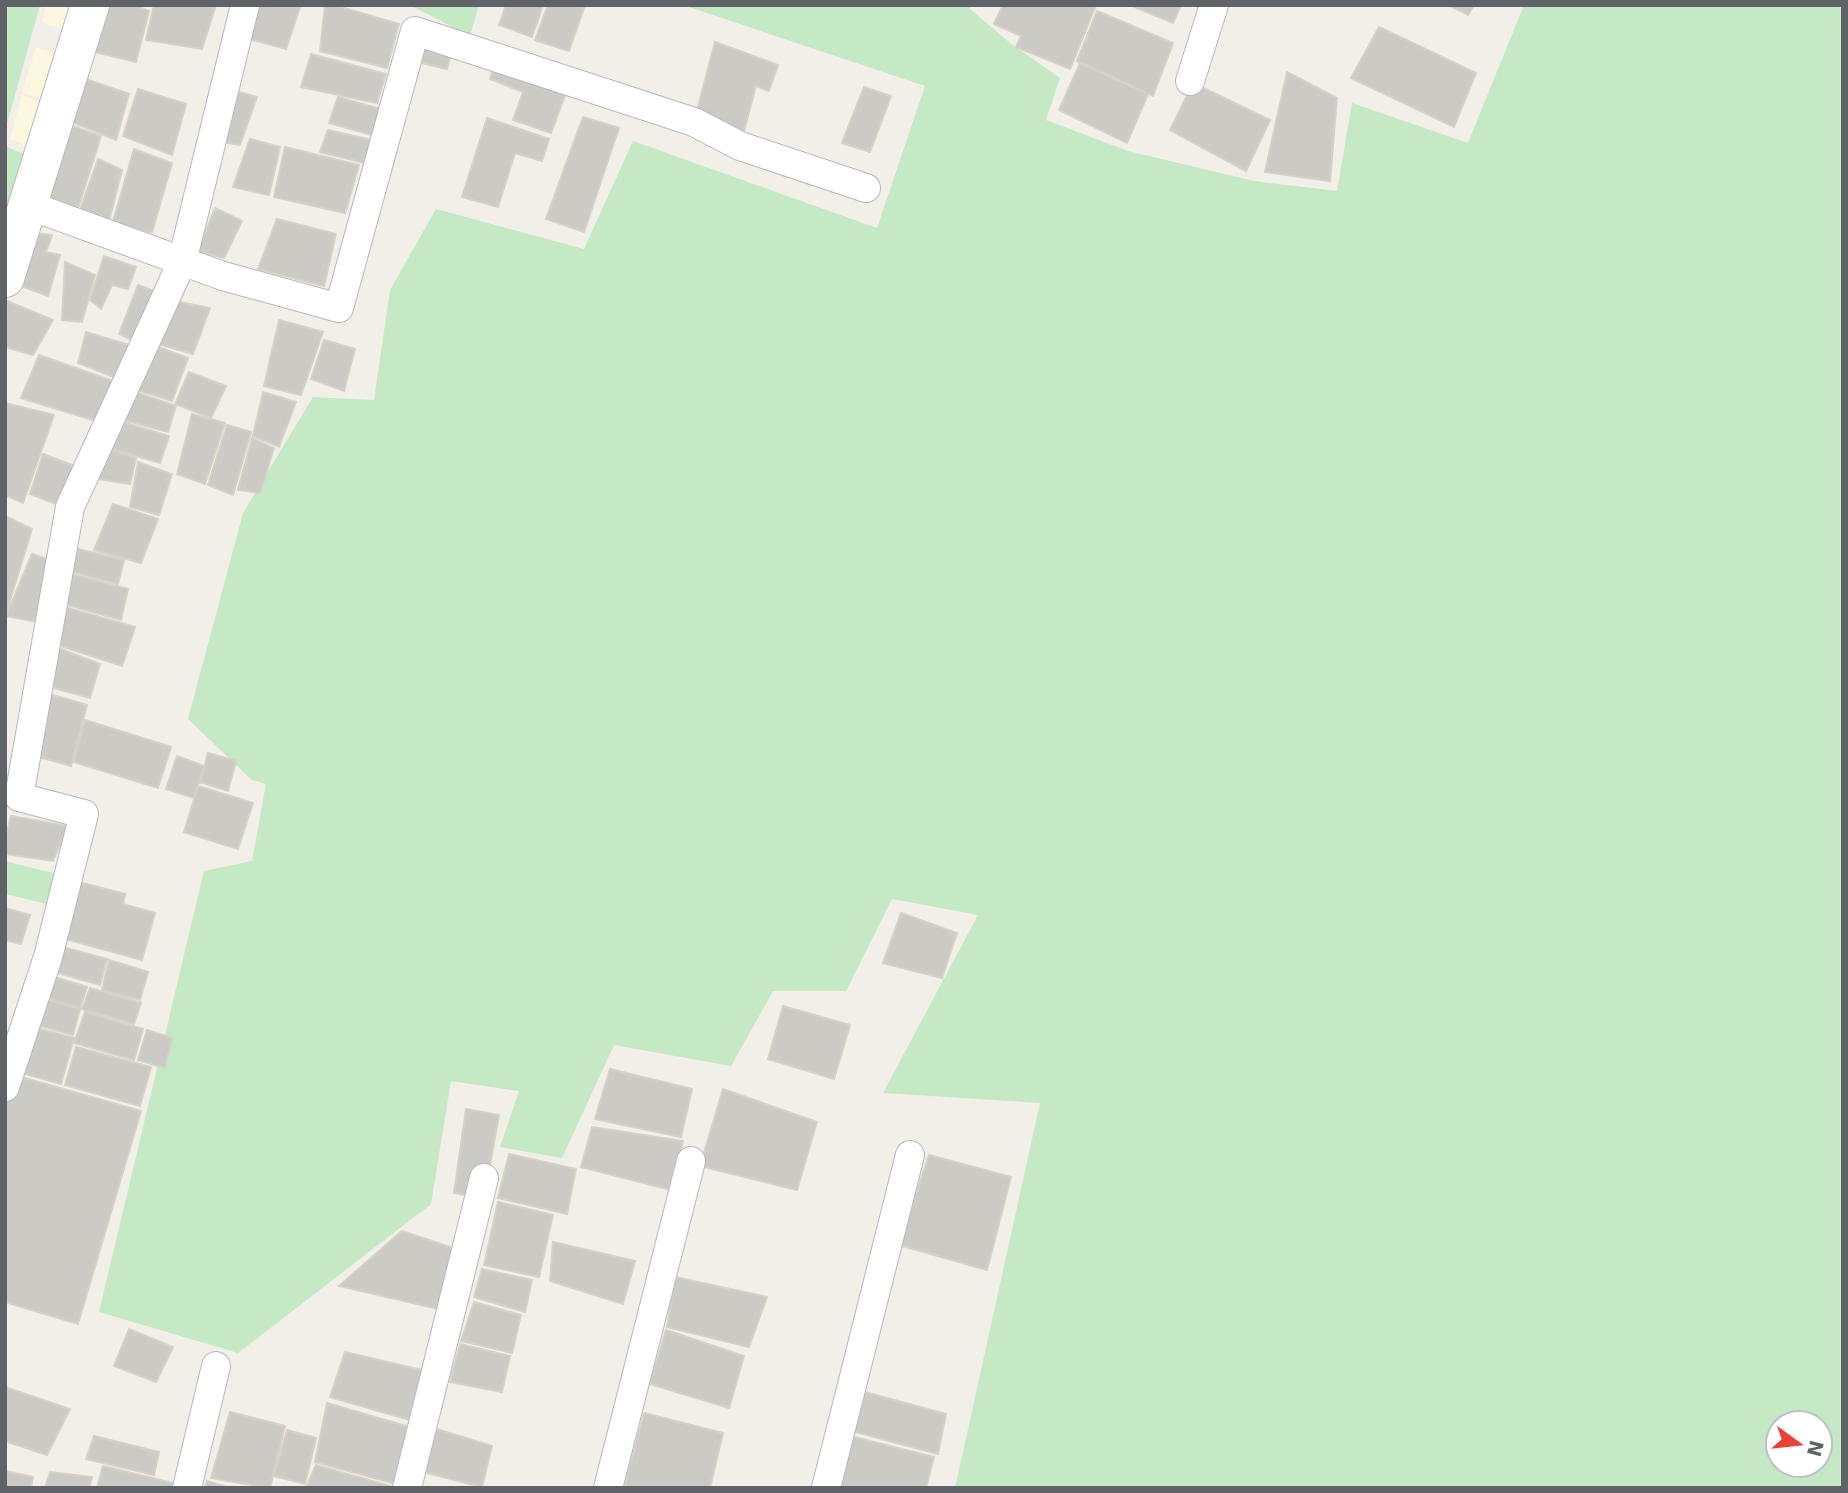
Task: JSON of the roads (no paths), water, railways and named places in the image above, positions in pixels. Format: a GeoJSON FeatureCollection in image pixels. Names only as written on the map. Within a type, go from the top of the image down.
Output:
{"type":"FeatureCollection","features":[{"type":"Feature","properties":{"kind":"main road"},"geometry":{"type":"LineString","coordinates":[[5,278],[90,5]]}},
{"type":"Feature","properties":{"kind":"street"},"geometry":{"type":"LineString","coordinates":[[5,1087],[48,957],[84,814],[19,797],[70,507],[181,262],[245,5]]}},
{"type":"Feature","properties":{"kind":"street"},"geometry":{"type":"LineString","coordinates":[[1189,81],[1214,5]]}},
{"type":"Feature","properties":{"kind":"street"},"geometry":{"type":"LineString","coordinates":[[28,205],[181,262],[339,308],[415,31],[694,122],[740,146],[866,188]]}},
{"type":"Feature","properties":{"kind":"street"},"geometry":{"type":"LineString","coordinates":[[825,1488],[910,1155]]}},
{"type":"Feature","properties":{"kind":"street"},"geometry":{"type":"LineString","coordinates":[[608,1488],[691,1161]]}},
{"type":"Feature","properties":{"kind":"street"},"geometry":{"type":"LineString","coordinates":[[407,1488],[484,1178]]}},
{"type":"Feature","properties":{"kind":"street"},"geometry":{"type":"LineString","coordinates":[[187,1488],[216,1366]]}}]}
